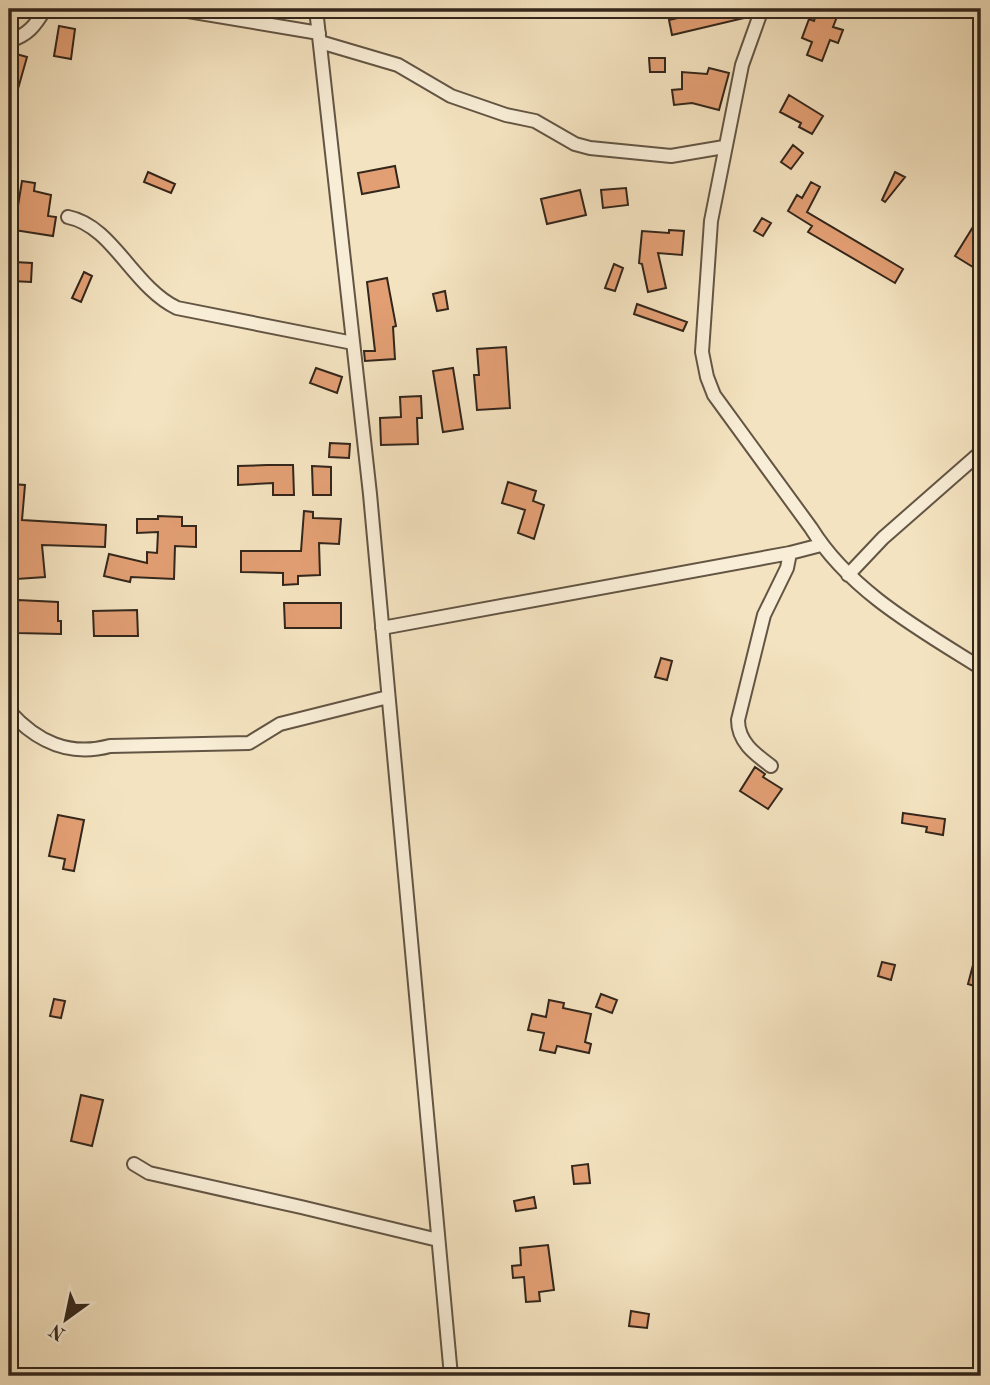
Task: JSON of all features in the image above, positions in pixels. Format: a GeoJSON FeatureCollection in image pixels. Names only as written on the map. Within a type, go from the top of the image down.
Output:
{"type":"FeatureCollection","features":[{"type":"Feature","properties":{"kind":"street"},"geometry":{"type":"LineString","coordinates":[[9,41],[25,35],[45,9]]}},
{"type":"Feature","properties":{"kind":"street"},"geometry":{"type":"LineString","coordinates":[[176,9],[319,38],[358,55],[391,62],[451,96],[494,111],[535,121],[575,144],[590,148],[671,156],[724,147]]}},
{"type":"Feature","properties":{"kind":"street"},"geometry":{"type":"LineString","coordinates":[[316,9],[382,628],[451,1376]]}},
{"type":"Feature","properties":{"kind":"street"},"geometry":{"type":"LineString","coordinates":[[762,9],[742,65],[710,221],[702,352],[707,377],[720,404],[821,545],[849,575],[896,612],[981,668]]}},
{"type":"Feature","properties":{"kind":"street"},"geometry":{"type":"LineString","coordinates":[[68,217],[81,219],[98,231],[161,301],[177,308],[353,343]]}},
{"type":"Feature","properties":{"kind":"street"},"geometry":{"type":"LineString","coordinates":[[849,575],[883,538],[981,452]]}},
{"type":"Feature","properties":{"kind":"street"},"geometry":{"type":"LineString","coordinates":[[382,628],[790,553],[821,545]]}},
{"type":"Feature","properties":{"kind":"street"},"geometry":{"type":"LineString","coordinates":[[771,766],[740,737],[738,720],[764,615],[787,568],[790,553]]}},
{"type":"Feature","properties":{"kind":"street"},"geometry":{"type":"LineString","coordinates":[[9,712],[29,731],[41,738],[66,748],[89,751],[110,746],[249,743],[280,724],[388,697]]}},
{"type":"Feature","properties":{"kind":"street"},"geometry":{"type":"LineString","coordinates":[[134,1164],[149,1173],[438,1240]]}},
{"type":"Feature","properties":{"kind":"building"},"geometry":{"type":"Polygon","coordinates":[[[717,9],[742,9],[744,18],[672,35],[669,20],[717,9]]]}},
{"type":"Feature","properties":{"kind":"building"},"geometry":{"type":"Polygon","coordinates":[[[818,9],[840,9],[833,27],[843,30],[838,43],[830,40],[822,61],[807,55],[812,42],[802,38],[809,19],[814,21],[818,9]]]}},
{"type":"Feature","properties":{"kind":"building"},"geometry":{"type":"Polygon","coordinates":[[[59,26],[75,29],[71,59],[54,56],[59,26]]]}},
{"type":"Feature","properties":{"kind":"building"},"geometry":{"type":"Polygon","coordinates":[[[9,52],[27,57],[12,110],[9,109],[9,52]]]}},
{"type":"Feature","properties":{"kind":"building"},"geometry":{"type":"Polygon","coordinates":[[[649,58],[665,58],[665,72],[650,72],[649,58]]]}},
{"type":"Feature","properties":{"kind":"building"},"geometry":{"type":"Polygon","coordinates":[[[709,68],[729,73],[719,110],[692,103],[674,105],[672,90],[682,89],[682,72],[707,74],[709,68]]]}},
{"type":"Feature","properties":{"kind":"building"},"geometry":{"type":"Polygon","coordinates":[[[789,95],[823,116],[812,134],[799,127],[801,123],[780,112],[789,95]]]}},
{"type":"Feature","properties":{"kind":"building"},"geometry":{"type":"Polygon","coordinates":[[[793,145],[803,153],[791,169],[781,162],[793,145]]]}},
{"type":"Feature","properties":{"kind":"building"},"geometry":{"type":"Polygon","coordinates":[[[395,166],[399,187],[362,194],[358,173],[395,166]]]}},
{"type":"Feature","properties":{"kind":"building"},"geometry":{"type":"Polygon","coordinates":[[[148,172],[175,184],[171,193],[144,182],[148,172]]]}},
{"type":"Feature","properties":{"kind":"building"},"geometry":{"type":"Polygon","coordinates":[[[895,172],[905,177],[885,202],[882,200],[895,172]]]}},
{"type":"Feature","properties":{"kind":"building"},"geometry":{"type":"Polygon","coordinates":[[[22,181],[35,183],[34,191],[51,195],[48,216],[56,217],[53,236],[14,230],[22,181]]]}},
{"type":"Feature","properties":{"kind":"building"},"geometry":{"type":"Polygon","coordinates":[[[811,182],[820,187],[807,212],[903,269],[895,283],[808,232],[812,226],[788,211],[797,195],[802,198],[811,182]]]}},
{"type":"Feature","properties":{"kind":"building"},"geometry":{"type":"Polygon","coordinates":[[[626,188],[628,205],[603,208],[601,190],[626,188]]]}},
{"type":"Feature","properties":{"kind":"building"},"geometry":{"type":"Polygon","coordinates":[[[580,190],[586,215],[547,224],[541,199],[580,190]]]}},
{"type":"Feature","properties":{"kind":"building"},"geometry":{"type":"Polygon","coordinates":[[[981,214],[981,272],[955,256],[981,214]]]}},
{"type":"Feature","properties":{"kind":"building"},"geometry":{"type":"Polygon","coordinates":[[[762,218],[771,223],[763,236],[754,231],[762,218]]]}},
{"type":"Feature","properties":{"kind":"building"},"geometry":{"type":"Polygon","coordinates":[[[669,230],[684,231],[682,255],[658,253],[666,288],[648,292],[642,264],[639,263],[642,231],[669,233],[669,230]]]}},
{"type":"Feature","properties":{"kind":"building"},"geometry":{"type":"Polygon","coordinates":[[[14,262],[32,263],[31,282],[12,281],[14,262]]]}},
{"type":"Feature","properties":{"kind":"building"},"geometry":{"type":"Polygon","coordinates":[[[614,264],[623,268],[615,291],[605,288],[614,264]]]}},
{"type":"Feature","properties":{"kind":"building"},"geometry":{"type":"Polygon","coordinates":[[[84,272],[92,276],[81,302],[72,298],[84,272]]]}},
{"type":"Feature","properties":{"kind":"building"},"geometry":{"type":"Polygon","coordinates":[[[387,278],[396,326],[393,327],[395,359],[365,361],[364,351],[375,351],[367,282],[387,278]]]}},
{"type":"Feature","properties":{"kind":"building"},"geometry":{"type":"Polygon","coordinates":[[[445,291],[448,309],[437,311],[433,294],[445,291]]]}},
{"type":"Feature","properties":{"kind":"building"},"geometry":{"type":"Polygon","coordinates":[[[637,304],[687,322],[683,331],[634,314],[637,304]]]}},
{"type":"Feature","properties":{"kind":"building"},"geometry":{"type":"Polygon","coordinates":[[[506,347],[510,408],[477,410],[474,375],[479,375],[477,349],[506,347]]]}},
{"type":"Feature","properties":{"kind":"building"},"geometry":{"type":"Polygon","coordinates":[[[316,368],[342,377],[337,393],[310,383],[316,368]]]}},
{"type":"Feature","properties":{"kind":"building"},"geometry":{"type":"Polygon","coordinates":[[[453,368],[463,429],[443,432],[433,371],[453,368]]]}},
{"type":"Feature","properties":{"kind":"building"},"geometry":{"type":"Polygon","coordinates":[[[421,396],[422,418],[417,418],[418,444],[381,445],[380,418],[401,417],[400,397],[421,396]]]}},
{"type":"Feature","properties":{"kind":"building"},"geometry":{"type":"Polygon","coordinates":[[[330,443],[350,444],[349,458],[329,457],[330,443]]]}},
{"type":"Feature","properties":{"kind":"building"},"geometry":{"type":"Polygon","coordinates":[[[293,465],[294,495],[273,495],[273,483],[238,485],[238,466],[293,465]]]}},
{"type":"Feature","properties":{"kind":"building"},"geometry":{"type":"Polygon","coordinates":[[[312,466],[331,467],[331,495],[313,495],[312,466]]]}},
{"type":"Feature","properties":{"kind":"building"},"geometry":{"type":"Polygon","coordinates":[[[508,482],[536,491],[533,501],[544,505],[534,539],[518,533],[525,510],[502,503],[508,482]]]}},
{"type":"Feature","properties":{"kind":"building"},"geometry":{"type":"Polygon","coordinates":[[[12,484],[25,485],[22,520],[106,525],[105,547],[42,545],[45,577],[17,579],[11,543],[12,484]]]}},
{"type":"Feature","properties":{"kind":"building"},"geometry":{"type":"Polygon","coordinates":[[[304,511],[313,512],[313,518],[341,519],[339,544],[319,543],[320,575],[298,576],[298,584],[283,585],[283,573],[241,572],[241,551],[301,551],[304,511]]]}},
{"type":"Feature","properties":{"kind":"building"},"geometry":{"type":"Polygon","coordinates":[[[158,516],[182,517],[182,526],[196,526],[196,547],[175,546],[174,579],[131,577],[130,582],[104,576],[109,554],[147,563],[147,552],[157,553],[158,532],[137,533],[137,519],[158,519],[158,516]]]}},
{"type":"Feature","properties":{"kind":"building"},"geometry":{"type":"Polygon","coordinates":[[[18,600],[58,602],[61,634],[17,633],[18,600]]]}},
{"type":"Feature","properties":{"kind":"building"},"geometry":{"type":"Polygon","coordinates":[[[284,603],[341,603],[341,628],[285,628],[284,603]]]}},
{"type":"Feature","properties":{"kind":"building"},"geometry":{"type":"Polygon","coordinates":[[[137,610],[138,636],[94,636],[93,611],[137,610]]]}},
{"type":"Feature","properties":{"kind":"building"},"geometry":{"type":"Polygon","coordinates":[[[661,658],[672,661],[667,680],[655,677],[661,658]]]}},
{"type":"Feature","properties":{"kind":"building"},"geometry":{"type":"Polygon","coordinates":[[[755,767],[765,774],[763,777],[782,789],[768,809],[740,791],[755,767]]]}},
{"type":"Feature","properties":{"kind":"building"},"geometry":{"type":"Polygon","coordinates":[[[903,813],[945,819],[943,835],[926,832],[927,827],[902,823],[903,813]]]}},
{"type":"Feature","properties":{"kind":"building"},"geometry":{"type":"Polygon","coordinates":[[[58,815],[84,820],[74,871],[63,869],[65,859],[49,856],[58,815]]]}},
{"type":"Feature","properties":{"kind":"building"},"geometry":{"type":"Polygon","coordinates":[[[978,946],[981,946],[981,988],[968,984],[978,946]]]}},
{"type":"Feature","properties":{"kind":"building"},"geometry":{"type":"Polygon","coordinates":[[[882,962],[895,965],[891,980],[878,976],[882,962]]]}},
{"type":"Feature","properties":{"kind":"building"},"geometry":{"type":"Polygon","coordinates":[[[601,994],[617,1000],[612,1013],[596,1007],[601,994]]]}},
{"type":"Feature","properties":{"kind":"building"},"geometry":{"type":"Polygon","coordinates":[[[54,999],[65,1001],[61,1018],[50,1016],[54,999]]]}},
{"type":"Feature","properties":{"kind":"building"},"geometry":{"type":"Polygon","coordinates":[[[549,1000],[564,1003],[563,1008],[591,1014],[585,1042],[591,1044],[589,1053],[557,1046],[555,1053],[540,1050],[544,1033],[528,1030],[532,1014],[546,1017],[549,1000]]]}},
{"type":"Feature","properties":{"kind":"building"},"geometry":{"type":"Polygon","coordinates":[[[81,1095],[103,1100],[92,1146],[71,1141],[81,1095]]]}},
{"type":"Feature","properties":{"kind":"building"},"geometry":{"type":"Polygon","coordinates":[[[588,1164],[590,1183],[574,1184],[572,1166],[588,1164]]]}},
{"type":"Feature","properties":{"kind":"building"},"geometry":{"type":"Polygon","coordinates":[[[534,1197],[536,1208],[516,1211],[514,1201],[534,1197]]]}},
{"type":"Feature","properties":{"kind":"building"},"geometry":{"type":"Polygon","coordinates":[[[548,1245],[554,1290],[539,1292],[540,1301],[526,1302],[524,1277],[513,1278],[512,1266],[521,1265],[520,1248],[548,1245]]]}},
{"type":"Feature","properties":{"kind":"building"},"geometry":{"type":"Polygon","coordinates":[[[631,1311],[649,1314],[647,1328],[629,1326],[631,1311]]]}}]}
